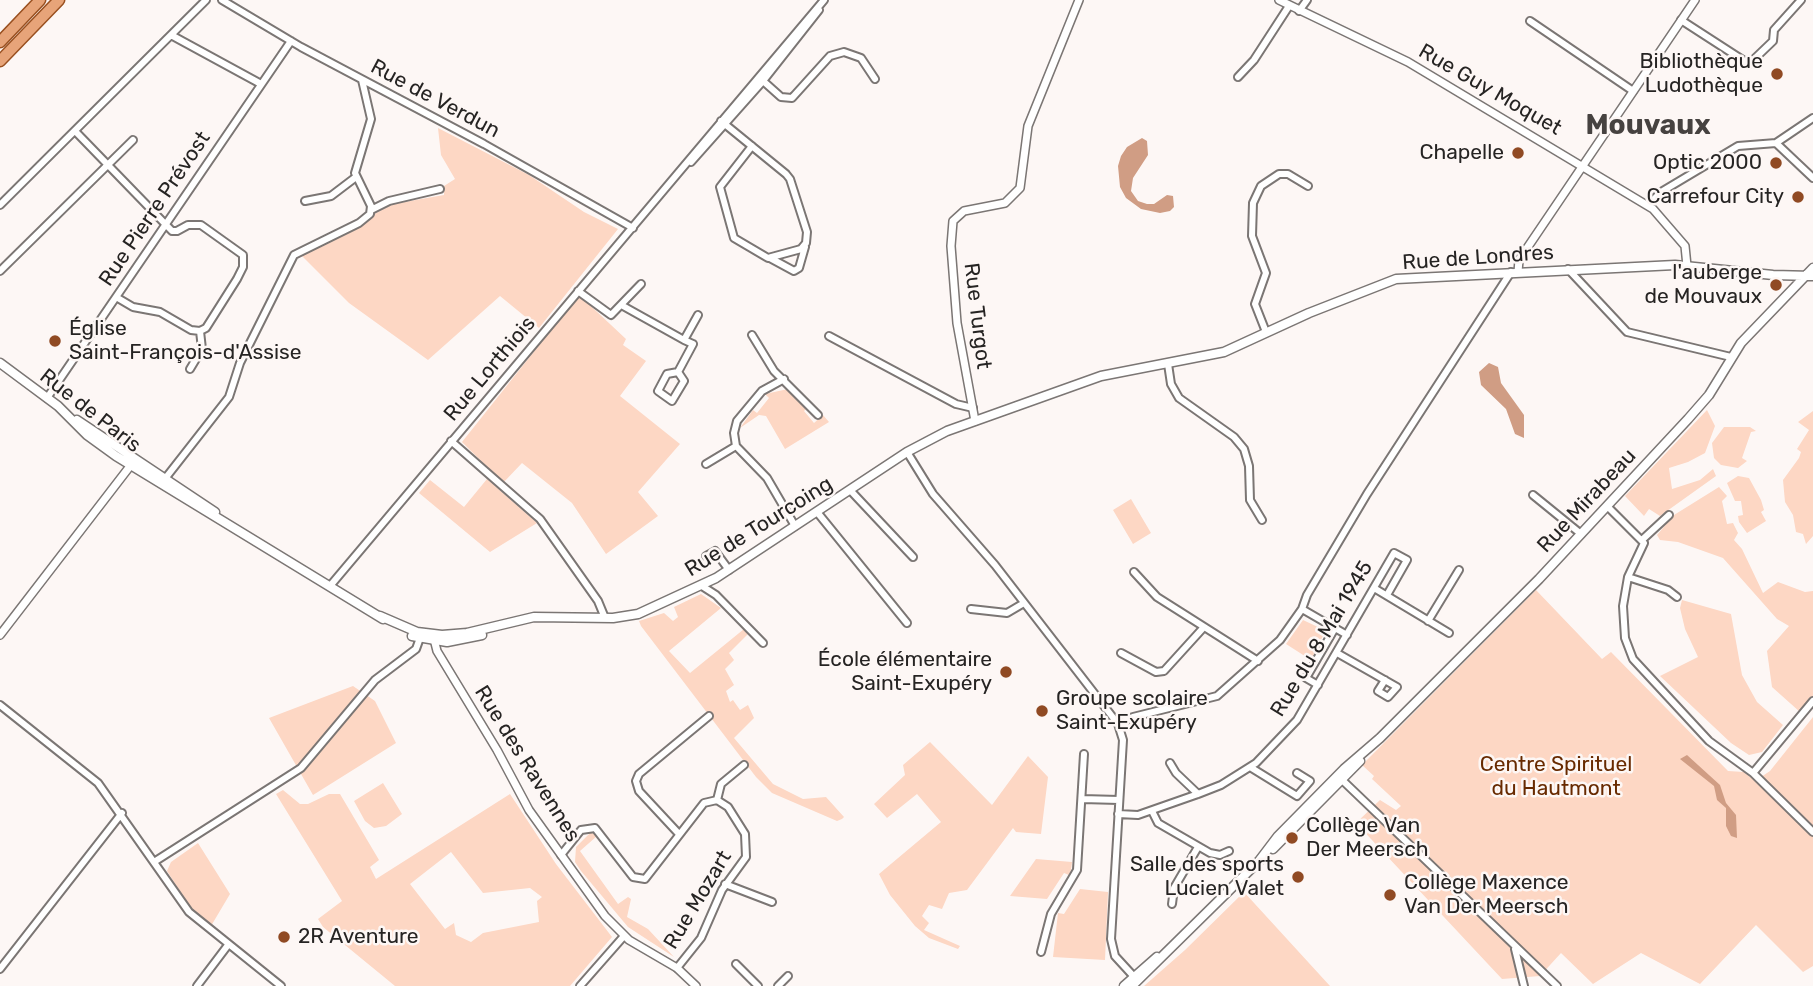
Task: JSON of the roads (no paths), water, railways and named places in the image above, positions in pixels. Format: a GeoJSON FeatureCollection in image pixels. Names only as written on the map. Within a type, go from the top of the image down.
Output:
{"type":"FeatureCollection","features":[{"type":"Feature","properties":{"kind":"main road"},"geometry":{"type":"LineString","coordinates":[[0,42],[40,0]]}},
{"type":"Feature","properties":{"kind":"main road"},"geometry":{"type":"LineString","coordinates":[[0,61],[59,0]]}},
{"type":"Feature","properties":{"kind":"main road","name":"Rue de Londres"},"geometry":{"type":"LineString","coordinates":[[975,421],[1090,380],[1213,356],[1396,279],[1687,265],[1809,276]]}},
{"type":"Feature","properties":{"kind":"main road","name":"Rue Mirabeau"},"geometry":{"type":"LineString","coordinates":[[1124,986],[1135,981],[1259,861],[1278,836],[1380,738],[1581,534],[1694,413],[1731,357],[1757,325],[1809,276],[1813,268]]}},
{"type":"Feature","properties":{"kind":"main road","name":"Rue de Paris"},"geometry":{"type":"LineString","coordinates":[[0,363],[66,412],[87,435],[163,482]]}},
{"type":"Feature","properties":{"kind":"main road","name":"Rue de Tourcoing"},"geometry":{"type":"LineString","coordinates":[[163,482],[398,630],[433,638],[460,635],[523,619],[605,618],[638,614],[702,586],[906,452],[975,421]]}},
{"type":"Feature","properties":{"kind":"street"},"geometry":{"type":"LineString","coordinates":[[0,205],[206,0]]}},
{"type":"Feature","properties":{"kind":"street","name":"Rue de Verdun"},"geometry":{"type":"LineString","coordinates":[[222,0],[291,41],[633,228]]}},
{"type":"Feature","properties":{"kind":"street","name":"Rue Lorthiois"},"geometry":{"type":"LineString","coordinates":[[330,586],[578,291],[810,23],[825,0]]}},
{"type":"Feature","properties":{"kind":"street","name":"Rue Turgot"},"geometry":{"type":"LineString","coordinates":[[975,421],[957,323],[951,246],[955,216],[964,211],[1005,203],[1020,188],[1028,126],[1079,0]]}},
{"type":"Feature","properties":{"kind":"street","name":"Rue Guy Moquet"},"geometry":{"type":"LineString","coordinates":[[1279,0],[1408,62],[1648,205],[1685,246],[1687,265]]}},
{"type":"Feature","properties":{"kind":"street"},"geometry":{"type":"LineString","coordinates":[[1299,11],[1307,0]]}},
{"type":"Feature","properties":{"kind":"street"},"geometry":{"type":"LineString","coordinates":[[1118,724],[1133,717],[1210,699],[1280,640],[1302,609],[1307,595],[1359,506],[1514,272],[1519,260],[1695,0]]}},
{"type":"Feature","properties":{"kind":"street"},"geometry":{"type":"LineString","coordinates":[[1681,20],[1749,64],[1773,41],[1774,30],[1801,0]]}},
{"type":"Feature","properties":{"kind":"street"},"geometry":{"type":"LineString","coordinates":[[1238,77],[1254,60],[1289,6]]}},
{"type":"Feature","properties":{"kind":"street"},"geometry":{"type":"LineString","coordinates":[[1530,21],[1633,91]]}},
{"type":"Feature","properties":{"kind":"street"},"geometry":{"type":"LineString","coordinates":[[170,35],[261,84]]}},
{"type":"Feature","properties":{"kind":"street","name":"Rue Pierre Prévost"},"geometry":{"type":"LineString","coordinates":[[47,398],[291,41]]}},
{"type":"Feature","properties":{"kind":"street"},"geometry":{"type":"LineString","coordinates":[[760,79],[781,97],[793,98],[830,56],[844,52],[861,58],[875,79]]}},
{"type":"Feature","properties":{"kind":"street"},"geometry":{"type":"LineString","coordinates":[[362,80],[371,116],[356,162],[356,177],[371,210]]}},
{"type":"Feature","properties":{"kind":"street"},"geometry":{"type":"LineString","coordinates":[[1648,205],[1661,192],[1734,147],[1776,143],[1813,118]]}},
{"type":"Feature","properties":{"kind":"street"},"geometry":{"type":"LineString","coordinates":[[724,123],[752,146],[790,179],[807,232],[799,268],[794,271],[734,238],[720,190],[722,181],[752,146]]}},
{"type":"Feature","properties":{"kind":"street"},"geometry":{"type":"LineString","coordinates":[[75,131],[175,232],[188,225],[201,225],[243,254],[244,263],[237,279],[206,328],[200,331],[191,330],[160,312],[133,307],[116,297]]}},
{"type":"Feature","properties":{"kind":"street"},"geometry":{"type":"LineString","coordinates":[[0,271],[133,140]]}},
{"type":"Feature","properties":{"kind":"street"},"geometry":{"type":"LineString","coordinates":[[1776,143],[1813,178]]}},
{"type":"Feature","properties":{"kind":"street"},"geometry":{"type":"LineString","coordinates":[[1266,332],[1255,304],[1266,273],[1253,242],[1253,203],[1261,186],[1279,174],[1288,174],[1308,186]]}},
{"type":"Feature","properties":{"kind":"street"},"geometry":{"type":"LineString","coordinates":[[305,201],[331,196],[356,177]]}},
{"type":"Feature","properties":{"kind":"street"},"geometry":{"type":"LineString","coordinates":[[163,482],[229,397],[240,363],[294,255],[359,223],[371,210],[389,201],[440,189]]}},
{"type":"Feature","properties":{"kind":"street"},"geometry":{"type":"LineString","coordinates":[[770,258],[801,249],[806,243]]}},
{"type":"Feature","properties":{"kind":"street"},"geometry":{"type":"LineString","coordinates":[[1568,269],[1627,332],[1731,357]]}},
{"type":"Feature","properties":{"kind":"street"},"geometry":{"type":"LineString","coordinates":[[578,291],[608,315],[625,307],[641,284]]}},
{"type":"Feature","properties":{"kind":"street"},"geometry":{"type":"LineString","coordinates":[[625,307],[693,344],[678,372]]}},
{"type":"Feature","properties":{"kind":"street"},"geometry":{"type":"LineString","coordinates":[[684,340],[698,315]]}},
{"type":"Feature","properties":{"kind":"street"},"geometry":{"type":"LineString","coordinates":[[190,369],[202,349],[200,331]]}},
{"type":"Feature","properties":{"kind":"street"},"geometry":{"type":"LineString","coordinates":[[752,335],[774,371],[818,415]]}},
{"type":"Feature","properties":{"kind":"street"},"geometry":{"type":"LineString","coordinates":[[829,336],[956,404],[973,408]]}},
{"type":"Feature","properties":{"kind":"street"},"geometry":{"type":"LineString","coordinates":[[1168,364],[1171,384],[1179,398],[1242,445],[1249,466],[1250,500],[1262,520]]}},
{"type":"Feature","properties":{"kind":"street"},"geometry":{"type":"LineString","coordinates":[[678,372],[684,381],[672,401],[658,390],[667,374],[678,372]]}},
{"type":"Feature","properties":{"kind":"street"},"geometry":{"type":"LineString","coordinates":[[784,379],[764,389],[740,418],[734,433],[736,446],[767,478],[795,526]]}},
{"type":"Feature","properties":{"kind":"street"},"geometry":{"type":"LineString","coordinates":[[452,441],[541,519],[598,601],[605,618]]}},
{"type":"Feature","properties":{"kind":"street"},"geometry":{"type":"LineString","coordinates":[[706,464],[736,446]]}},
{"type":"Feature","properties":{"kind":"street"},"geometry":{"type":"LineString","coordinates":[[906,452],[933,494],[1024,603],[1118,724],[1123,740],[1111,939],[1115,956],[1135,981]]}},
{"type":"Feature","properties":{"kind":"street"},"geometry":{"type":"LineString","coordinates":[[0,635],[133,463]]}},
{"type":"Feature","properties":{"kind":"street"},"geometry":{"type":"LineString","coordinates":[[850,490],[913,557]]}},
{"type":"Feature","properties":{"kind":"street"},"geometry":{"type":"LineString","coordinates":[[1533,495],[1581,534]]}},
{"type":"Feature","properties":{"kind":"street"},"geometry":{"type":"LineString","coordinates":[[1607,506],[1643,540]]}},
{"type":"Feature","properties":{"kind":"street"},"geometry":{"type":"LineString","coordinates":[[817,512],[907,623]]}},
{"type":"Feature","properties":{"kind":"street"},"geometry":{"type":"LineString","coordinates":[[1669,514],[1643,540],[1643,548],[1629,578],[1623,617],[1633,660],[1714,745],[1753,772],[1813,832]]}},
{"type":"Feature","properties":{"kind":"street"},"geometry":{"type":"LineString","coordinates":[[706,556],[715,551],[729,570]]}},
{"type":"Feature","properties":{"kind":"street","name":"Rue du 8 Mai 1945"},"geometry":{"type":"LineString","coordinates":[[1118,814],[1135,816],[1152,811],[1198,794],[1250,767],[1289,730],[1394,553],[1407,560],[1387,595]]}},
{"type":"Feature","properties":{"kind":"street"},"geometry":{"type":"LineString","coordinates":[[1428,621],[1459,570]]}},
{"type":"Feature","properties":{"kind":"street"},"geometry":{"type":"LineString","coordinates":[[1134,572],[1157,597],[1258,661]]}},
{"type":"Feature","properties":{"kind":"street"},"geometry":{"type":"LineString","coordinates":[[1629,578],[1668,590],[1677,597]]}},
{"type":"Feature","properties":{"kind":"street"},"geometry":{"type":"LineString","coordinates":[[702,586],[763,643]]}},
{"type":"Feature","properties":{"kind":"street"},"geometry":{"type":"LineString","coordinates":[[1374,587],[1449,633]]}},
{"type":"Feature","properties":{"kind":"street"},"geometry":{"type":"LineString","coordinates":[[971,609],[1007,613],[1024,603]]}},
{"type":"Feature","properties":{"kind":"street"},"geometry":{"type":"LineString","coordinates":[[1302,609],[1347,635]]}},
{"type":"Feature","properties":{"kind":"street"},"geometry":{"type":"LineString","coordinates":[[1121,653],[1156,671],[1164,671],[1204,628]]}},
{"type":"Feature","properties":{"kind":"street"},"geometry":{"type":"LineString","coordinates":[[1318,685],[1306,678],[1335,628]]}},
{"type":"Feature","properties":{"kind":"street"},"geometry":{"type":"LineString","coordinates":[[154,863],[301,768],[375,680],[416,649],[420,636]]}},
{"type":"Feature","properties":{"kind":"street","name":"Rue des Ravennes"},"geometry":{"type":"LineString","coordinates":[[433,638],[524,801],[561,855],[624,936],[677,968],[696,986]]}},
{"type":"Feature","properties":{"kind":"street"},"geometry":{"type":"LineString","coordinates":[[1337,653],[1385,680]]}},
{"type":"Feature","properties":{"kind":"street"},"geometry":{"type":"LineString","coordinates":[[1753,772],[1813,701]]}},
{"type":"Feature","properties":{"kind":"street"},"geometry":{"type":"LineString","coordinates":[[0,705],[99,783],[189,912],[281,986]]}},
{"type":"Feature","properties":{"kind":"street"},"geometry":{"type":"LineString","coordinates":[[679,834],[639,791],[636,781],[639,774],[709,716]]}},
{"type":"Feature","properties":{"kind":"street"},"geometry":{"type":"LineString","coordinates":[[1041,952],[1051,914],[1077,870],[1084,754]]}},
{"type":"Feature","properties":{"kind":"street"},"geometry":{"type":"LineString","coordinates":[[1170,763],[1176,773],[1198,794]]}},
{"type":"Feature","properties":{"kind":"street"},"geometry":{"type":"LineString","coordinates":[[561,855],[581,830],[595,828],[633,877],[640,880],[649,876],[699,807],[717,800],[721,783],[744,765]]}},
{"type":"Feature","properties":{"kind":"street"},"geometry":{"type":"LineString","coordinates":[[1250,767],[1297,796],[1310,781],[1297,773]]}},
{"type":"Feature","properties":{"kind":"street"},"geometry":{"type":"LineString","coordinates":[[1339,778],[1557,986]]}},
{"type":"Feature","properties":{"kind":"street"},"geometry":{"type":"LineString","coordinates":[[1082,799],[1119,800]]}},
{"type":"Feature","properties":{"kind":"street","name":"Rue Mozart"},"geometry":{"type":"LineString","coordinates":[[677,968],[705,931],[725,884],[743,863],[747,842],[733,812],[717,800]]}},
{"type":"Feature","properties":{"kind":"street"},"geometry":{"type":"LineString","coordinates":[[1152,811],[1158,823],[1198,847],[1216,855],[1229,851]]}},
{"type":"Feature","properties":{"kind":"street"},"geometry":{"type":"LineString","coordinates":[[0,969],[122,813]]}},
{"type":"Feature","properties":{"kind":"street"},"geometry":{"type":"LineString","coordinates":[[1172,904],[1174,888],[1198,847]]}},
{"type":"Feature","properties":{"kind":"street"},"geometry":{"type":"LineString","coordinates":[[725,884],[772,902]]}},
{"type":"Feature","properties":{"kind":"street"},"geometry":{"type":"LineString","coordinates":[[580,986],[624,936]]}},
{"type":"Feature","properties":{"kind":"street"},"geometry":{"type":"LineString","coordinates":[[1513,944],[1524,986]]}},
{"type":"Feature","properties":{"kind":"street"},"geometry":{"type":"LineString","coordinates":[[197,986],[228,945]]}},
{"type":"Feature","properties":{"kind":"street"},"geometry":{"type":"LineString","coordinates":[[736,964],[753,984]]}},
{"type":"Feature","properties":{"kind":"street"},"geometry":{"type":"LineString","coordinates":[[778,986],[788,976]]}},
{"type":"Feature","properties":{"kind":"place","name":"Bibliothèque Ludothèque"},"geometry":{"type":"Point","coordinates":[1777,74]}},
{"type":"Feature","properties":{"kind":"place","name":"Chapelle"},"geometry":{"type":"Point","coordinates":[1518,153]}},
{"type":"Feature","properties":{"kind":"place","name":"Optic 2000"},"geometry":{"type":"Point","coordinates":[1776,163]}},
{"type":"Feature","properties":{"kind":"place","name":"Carrefour City"},"geometry":{"type":"Point","coordinates":[1798,197]}},
{"type":"Feature","properties":{"kind":"place","name":"l'auberge de Mouvaux"},"geometry":{"type":"Point","coordinates":[1776,285]}},
{"type":"Feature","properties":{"kind":"place","name":"Église Saint-François-d'Assise"},"geometry":{"type":"Point","coordinates":[55,341]}},
{"type":"Feature","properties":{"kind":"place","name":"École élémentaire Saint-Exupéry"},"geometry":{"type":"Point","coordinates":[1006,672]}},
{"type":"Feature","properties":{"kind":"place","name":"Groupe scolaire Saint-Exupéry"},"geometry":{"type":"Point","coordinates":[1042,711]}},
{"type":"Feature","properties":{"kind":"place","name":"Collège Van Der Meersch"},"geometry":{"type":"Point","coordinates":[1292,838]}},
{"type":"Feature","properties":{"kind":"place","name":"Salle des sports Lucien Valet"},"geometry":{"type":"Point","coordinates":[1298,877]}},
{"type":"Feature","properties":{"kind":"place","name":"Collège Maxence Van Der Meersch"},"geometry":{"type":"Point","coordinates":[1390,895]}},
{"type":"Feature","properties":{"kind":"place","name":"2R Aventure"},"geometry":{"type":"Point","coordinates":[284,937]}},
{"type":"Feature","properties":{"kind":"district","name":"Mouvaux"},"geometry":{"type":"Point","coordinates":[1648,126]}},
{"type":"Feature","properties":{"kind":"park label","name":"Centre Spirituel du Hautmont"},"geometry":{"type":"Point","coordinates":[1556,777]}}]}
